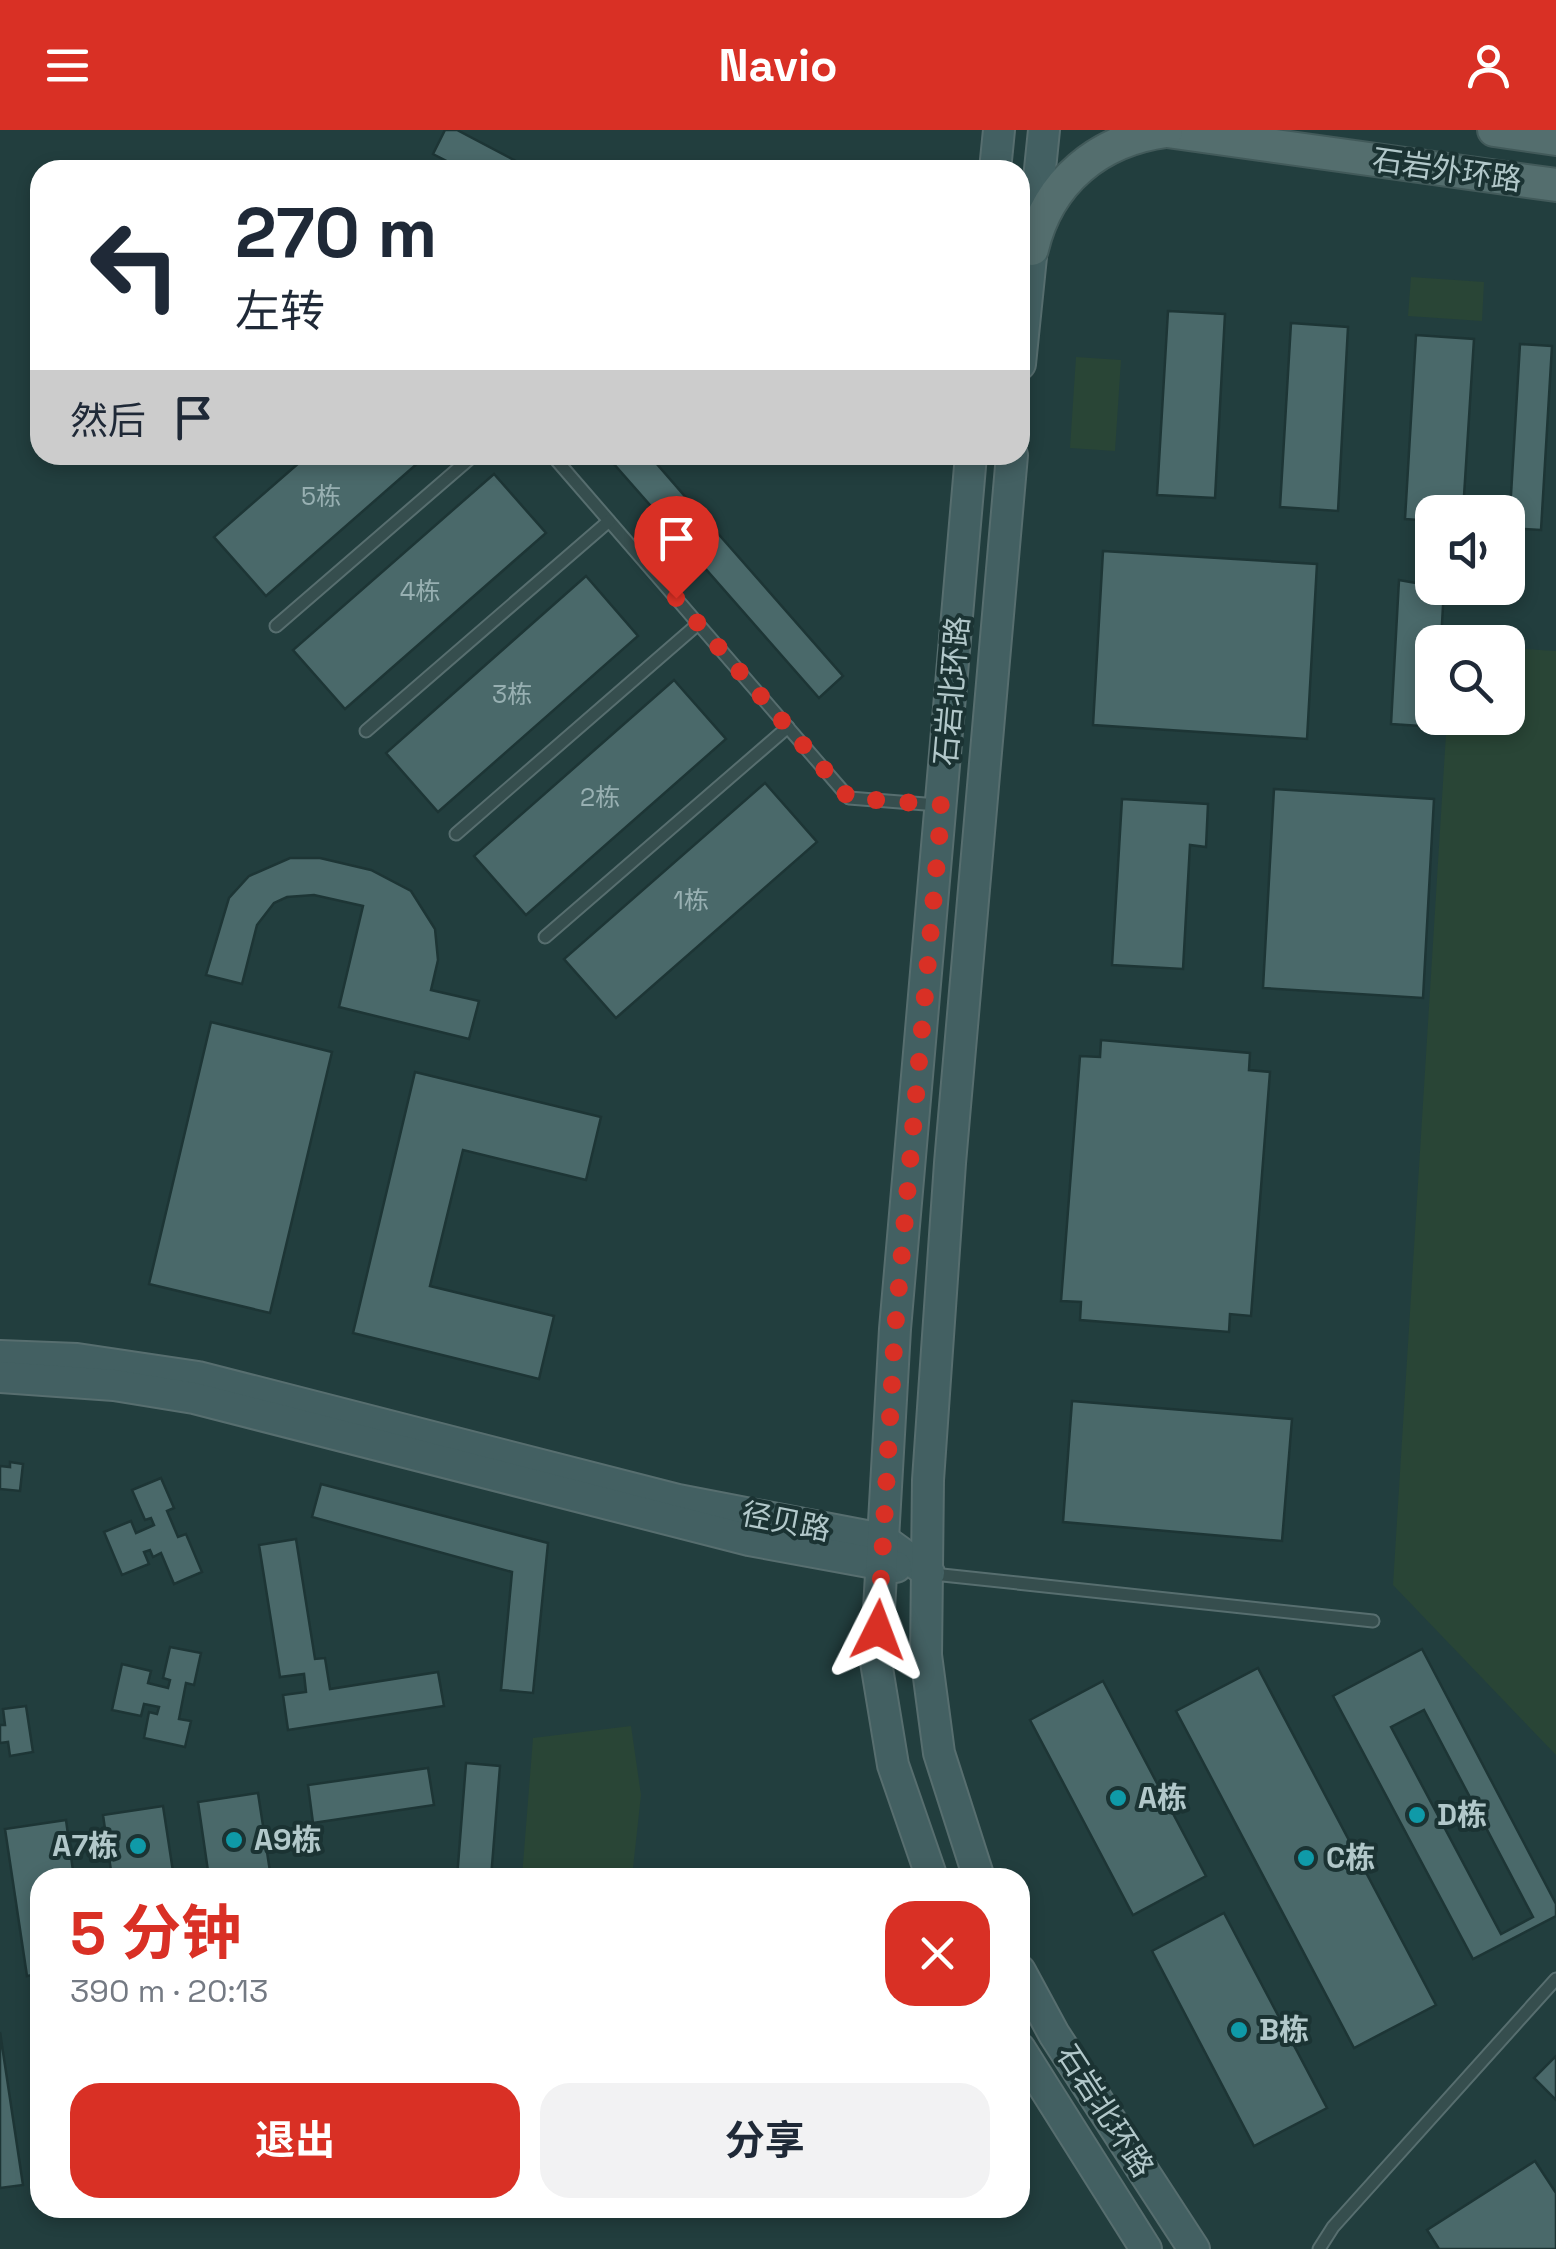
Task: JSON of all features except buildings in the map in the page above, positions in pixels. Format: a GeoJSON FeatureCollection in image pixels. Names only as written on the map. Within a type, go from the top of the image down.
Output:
{"type":"FeatureCollection","features":[{"type":"Feature","properties":{"kind":"main road"},"geometry":{"type":"LineString","coordinates":[[996,160],[999,130]]}},
{"type":"Feature","properties":{"kind":"main road"},"geometry":{"type":"LineString","coordinates":[[1030,267],[1044,130]]}},
{"type":"Feature","properties":{"kind":"main road"},"geometry":{"type":"LineString","coordinates":[[1032,248],[1046,208],[1083,164],[1122,141],[1163,130]]}},
{"type":"Feature","properties":{"kind":"main road","name":"石岩外环路"},"geometry":{"type":"LineString","coordinates":[[1163,130],[1556,185]]}},
{"type":"Feature","properties":{"kind":"main road","name":"石岩外环路"},"geometry":{"type":"LineString","coordinates":[[1494,130],[1556,138]]}},
{"type":"Feature","properties":{"kind":"main road","name":"石岩北环路"},"geometry":{"type":"LineString","coordinates":[[929,1868],[893,1765],[876,1662],[895,1330],[970,465]]}},
{"type":"Feature","properties":{"kind":"main road","name":"石岩北环路"},"geometry":{"type":"LineString","coordinates":[[977,1868],[939,1753],[926,1656],[928,1480],[947,1202],[1011,465]]}},
{"type":"Feature","properties":{"kind":"main road","name":"径贝路"},"geometry":{"type":"LineString","coordinates":[[0,1356],[126,1364],[198,1377],[881,1552],[928,1573]]}},
{"type":"Feature","properties":{"kind":"main road","name":"径贝路"},"geometry":{"type":"LineString","coordinates":[[0,1377],[114,1385],[194,1398],[749,1540],[881,1552]]}},
{"type":"Feature","properties":{"kind":"main road","name":"石岩北环路"},"geometry":{"type":"LineString","coordinates":[[1030,1990],[1054,2034],[1194,2249]]}},
{"type":"Feature","properties":{"kind":"main road","name":"石岩北环路"},"geometry":{"type":"LineString","coordinates":[[1030,2067],[1125,2236],[1146,2249]]}},
{"type":"Feature","properties":{"kind":"lane"},"geometry":{"type":"LineString","coordinates":[[276,626],[462,465]]}},
{"type":"Feature","properties":{"kind":"lane"},"geometry":{"type":"LineString","coordinates":[[561,465],[849,798],[942,805]]}},
{"type":"Feature","properties":{"kind":"lane"},"geometry":{"type":"LineString","coordinates":[[366,731],[609,521]]}},
{"type":"Feature","properties":{"kind":"lane"},"geometry":{"type":"LineString","coordinates":[[456,834],[698,624]]}},
{"type":"Feature","properties":{"kind":"lane"},"geometry":{"type":"LineString","coordinates":[[545,937],[788,727]]}},
{"type":"Feature","properties":{"kind":"lane"},"geometry":{"type":"LineString","coordinates":[[928,1573],[1373,1621]]}},
{"type":"Feature","properties":{"kind":"lane"},"geometry":{"type":"LineString","coordinates":[[1318,2249],[1333,2227],[1556,1979]]}},
{"type":"Feature","properties":{"kind":"green space"},"geometry":{"type":"Polygon","coordinates":[[[1411,277],[1484,282],[1482,321],[1408,316],[1411,277]]]}},
{"type":"Feature","properties":{"kind":"green space"},"geometry":{"type":"Polygon","coordinates":[[[1076,357],[1121,360],[1115,451],[1070,448],[1076,357]]]}},
{"type":"Feature","properties":{"kind":"green space"},"geometry":{"type":"Polygon","coordinates":[[[1525,649],[1556,651],[1556,1755],[1393,1585],[1446,735],[1525,735],[1525,649]]]}},
{"type":"Feature","properties":{"kind":"green space"},"geometry":{"type":"Polygon","coordinates":[[[631,1726],[641,1795],[633,1868],[523,1868],[533,1738],[631,1726]]]}},
{"type":"Feature","properties":{"kind":"place","name":"A栋"},"geometry":{"type":"Point","coordinates":[1118,1798]}},
{"type":"Feature","properties":{"kind":"place","name":"D栋"},"geometry":{"type":"Point","coordinates":[1417,1815]}},
{"type":"Feature","properties":{"kind":"place","name":"A9栋"},"geometry":{"type":"Point","coordinates":[234,1840]}},
{"type":"Feature","properties":{"kind":"place","name":"A7栋"},"geometry":{"type":"Point","coordinates":[138,1846]}},
{"type":"Feature","properties":{"kind":"place","name":"C栋"},"geometry":{"type":"Point","coordinates":[1306,1858]}},
{"type":"Feature","properties":{"kind":"place","name":"B栋"},"geometry":{"type":"Point","coordinates":[1239,2030]}},
{"type":"Feature","properties":{"kind":"route"},"geometry":{"type":"LineString","coordinates":[[676,598],[849,798],[942,805],[895,1330],[878,1630]]}}]}
